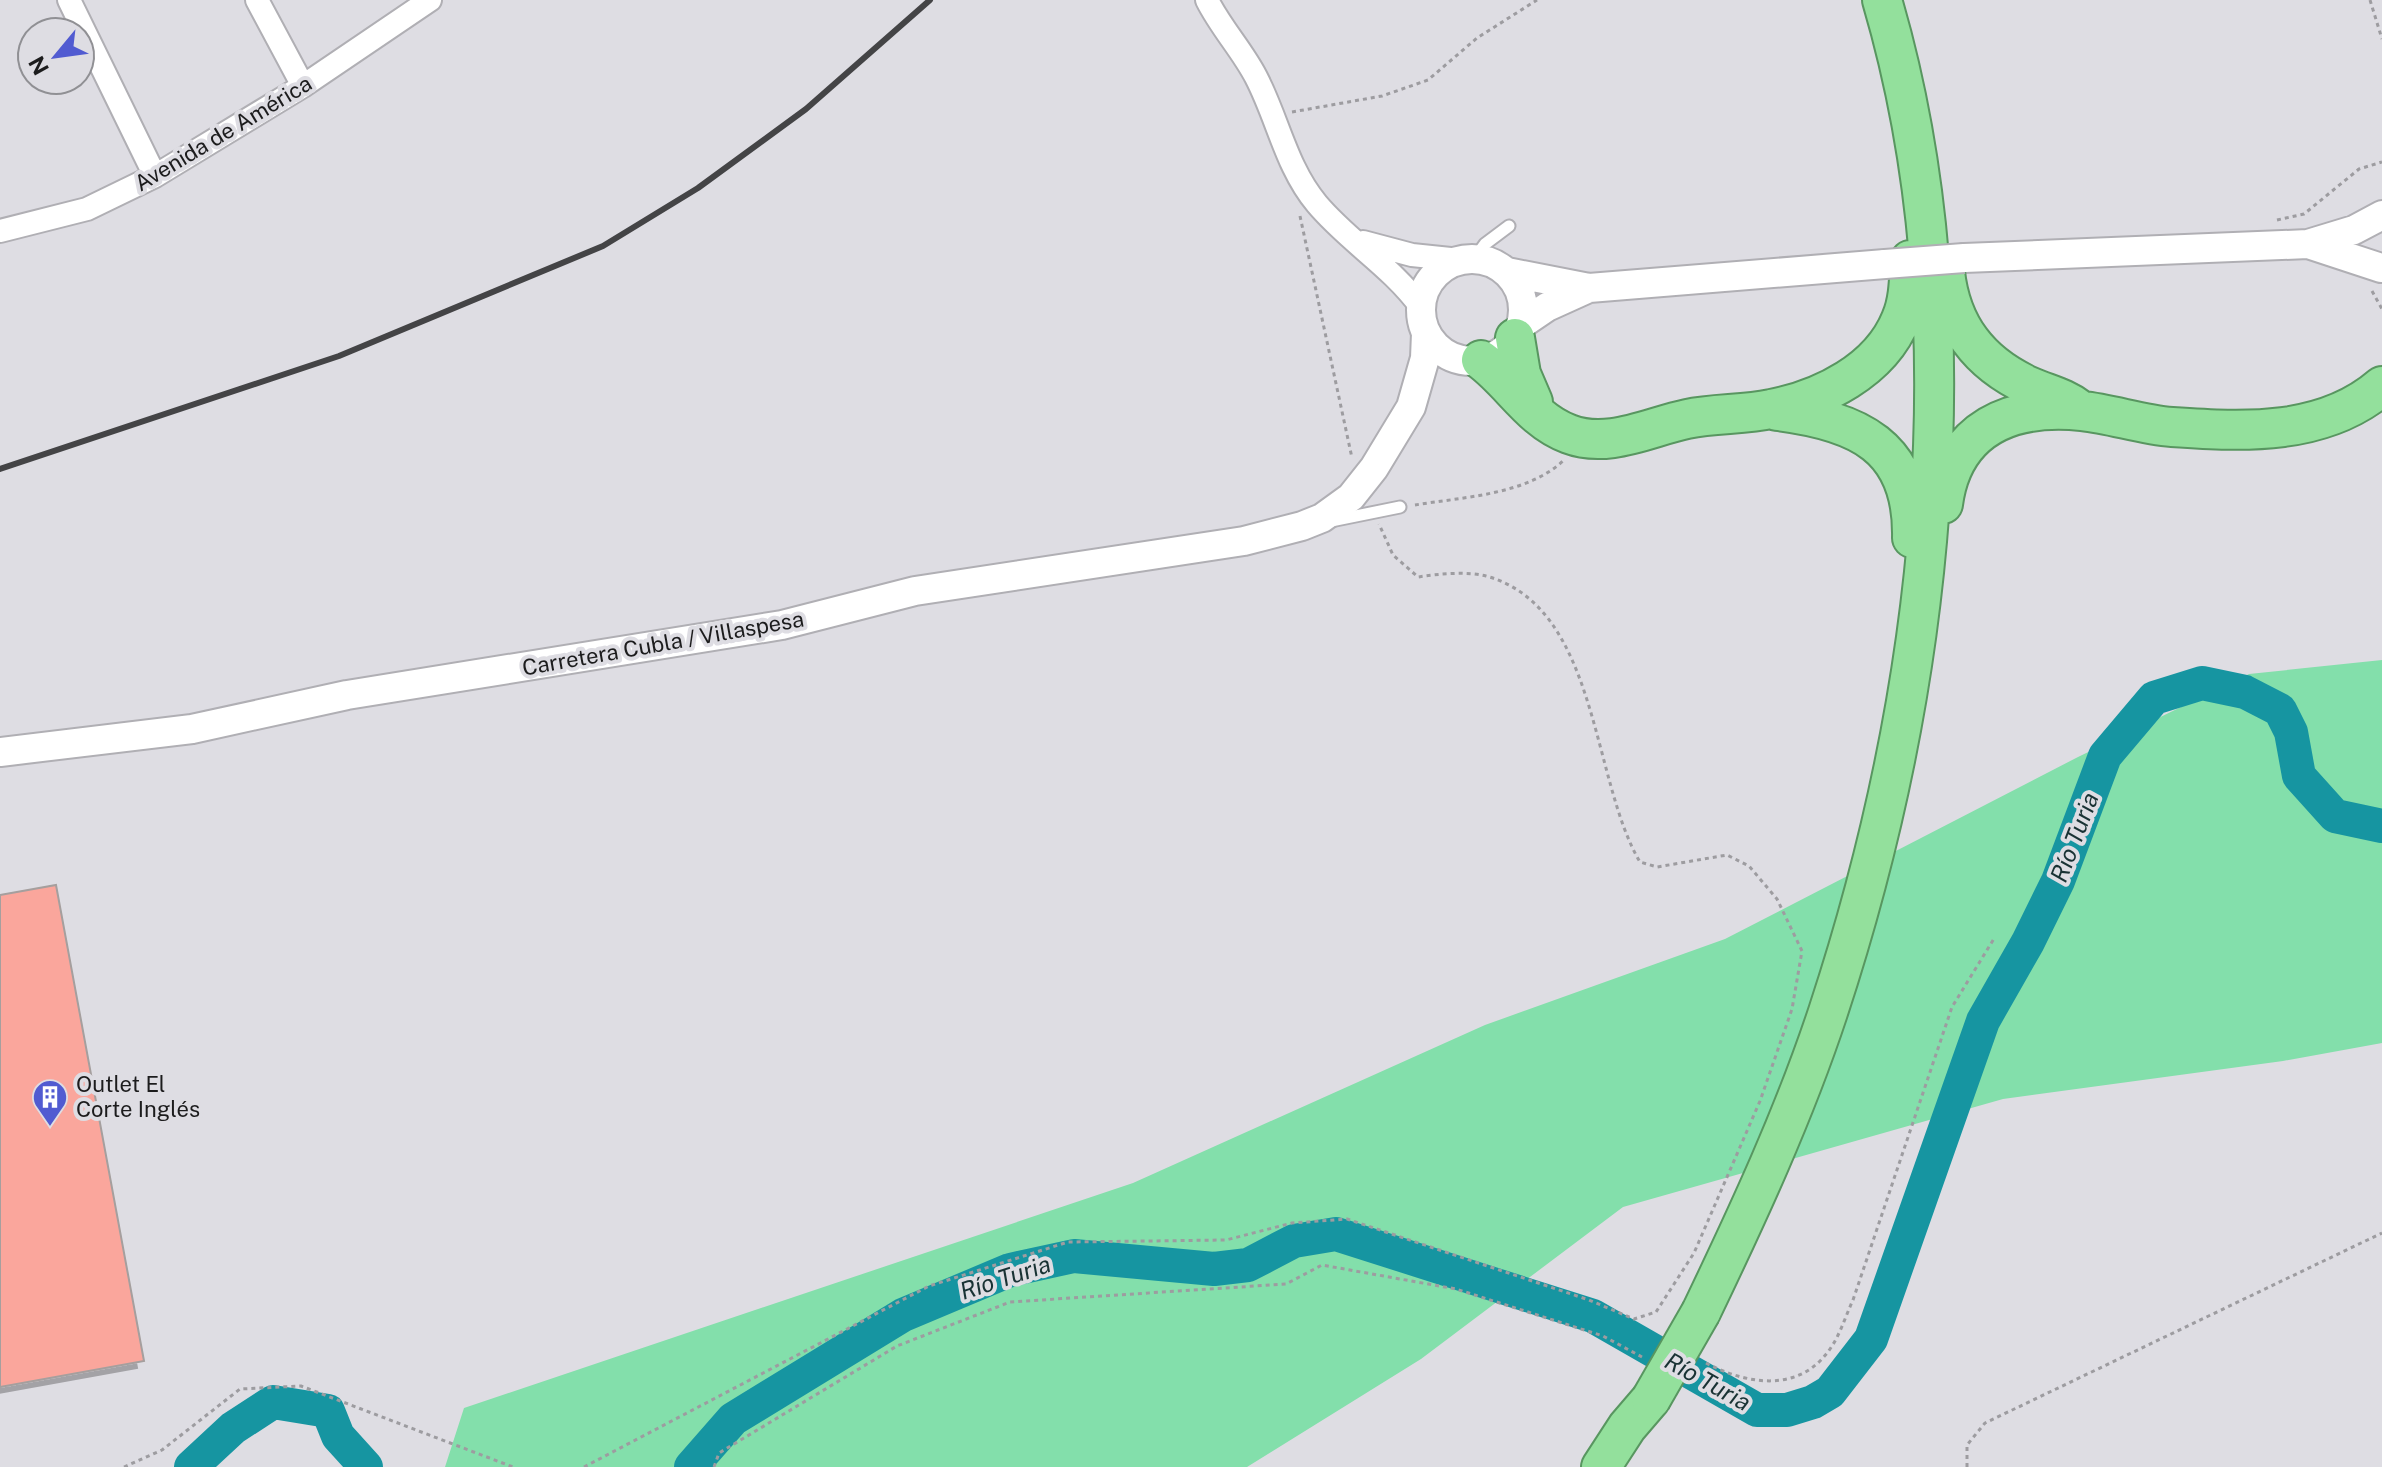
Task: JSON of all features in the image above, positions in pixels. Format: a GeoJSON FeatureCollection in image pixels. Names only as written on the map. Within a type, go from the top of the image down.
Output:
{"type":"FeatureCollection","features":[{"type":"Feature","properties":{"kind":"highway"},"geometry":{"type":"LineString","coordinates":[[1883,0],[1895,42],[1924,205],[1933,341],[1930,478],[1918,620]]}},
{"type":"Feature","properties":{"kind":"highway"},"geometry":{"type":"LineString","coordinates":[[1883,0],[1912,67],[1937,202],[1948,302],[1967,336],[1990,362],[2018,381],[2069,401],[2082,411]]}},
{"type":"Feature","properties":{"kind":"highway"},"geometry":{"type":"LineString","coordinates":[[1770,410],[1825,393],[1845,382],[1871,361],[1901,321],[1911,249],[1893,84],[1895,42]]}},
{"type":"Feature","properties":{"kind":"highway"},"geometry":{"type":"LineString","coordinates":[[1518,331],[1521,374],[1539,415]]}},
{"type":"Feature","properties":{"kind":"highway"},"geometry":{"type":"LineString","coordinates":[[1474,361],[1539,415],[1560,430],[1578,437],[1609,439],[1711,414],[1770,410],[1820,417],[1855,428],[1880,446],[1898,474],[1909,503],[1912,529],[1905,703]]}},
{"type":"Feature","properties":{"kind":"highway"},"geometry":{"type":"LineString","coordinates":[[1633,1467],[1637,1429],[1701,1312],[1766,1172],[1828,1014],[1860,910],[1905,703],[1918,620],[1946,485],[1953,462],[1966,442],[2006,418],[2082,411],[2149,425],[2224,430],[2311,424],[2362,405]]}},
{"type":"Feature","properties":{"kind":"highway"},"geometry":{"type":"LineString","coordinates":[[1601,1467],[1627,1427],[1651,1399]]}},
{"type":"Feature","properties":{"kind":"street"},"geometry":{"type":"LineString","coordinates":[[69,0],[155,176]]}},
{"type":"Feature","properties":{"kind":"street"},"geometry":{"type":"LineString","coordinates":[[257,0],[303,86]]}},
{"type":"Feature","properties":{"kind":"street","name":"Avenida de América"},"geometry":{"type":"LineString","coordinates":[[0,231],[87,209],[155,176],[303,86],[430,0]]}},
{"type":"Feature","properties":{"kind":"street"},"geometry":{"type":"LineString","coordinates":[[1207,0],[1224,33],[1255,75],[1297,176],[1333,222],[1399,278],[1444,352],[1474,361],[1499,354],[1518,331],[1547,307],[1589,288]]}},
{"type":"Feature","properties":{"kind":"street"},"geometry":{"type":"LineString","coordinates":[[1359,241],[1412,255],[1495,264],[1507,272],[1589,288],[1964,258],[2308,244],[2354,230],[2382,217]]}},
{"type":"Feature","properties":{"kind":"street"},"geometry":{"type":"LineString","coordinates":[[2382,217],[2376,246],[2382,269]]}},
{"type":"Feature","properties":{"kind":"street"},"geometry":{"type":"LineString","coordinates":[[2308,244],[2382,269]]}},
{"type":"Feature","properties":{"kind":"street"},"geometry":{"type":"LineString","coordinates":[[1424,320],[1431,279],[1447,265],[1467,259]]}},
{"type":"Feature","properties":{"kind":"street"},"geometry":{"type":"LineString","coordinates":[[1507,272],[1520,292],[1518,331]]}},
{"type":"Feature","properties":{"kind":"street","name":"Carretera Cubla / Villaspesa"},"geometry":{"type":"LineString","coordinates":[[0,752],[192,729],[347,695],[770,627],[915,591],[1244,541],[1302,526],[1336,508],[1361,486],[1411,407],[1425,358],[1424,320]]}},
{"type":"Feature","properties":{"kind":"street","name":"Carretera Cubla / Villaspesa"},"geometry":{"type":"LineString","coordinates":[[1411,407],[1474,361]]}},
{"type":"Feature","properties":{"kind":"lane"},"geometry":{"type":"LineString","coordinates":[[1467,259],[1509,226]]}},
{"type":"Feature","properties":{"kind":"lane"},"geometry":{"type":"LineString","coordinates":[[1302,526],[1400,507]]}},
{"type":"Feature","properties":{"kind":"path"},"geometry":{"type":"LineString","coordinates":[[1273,115],[1382,96],[1428,80],[1477,38],[1537,0]]}},
{"type":"Feature","properties":{"kind":"path"},"geometry":{"type":"LineString","coordinates":[[2370,0],[2382,39]]}},
{"type":"Feature","properties":{"kind":"path"},"geometry":{"type":"LineString","coordinates":[[2266,221],[2304,214],[2359,169],[2382,162]]}},
{"type":"Feature","properties":{"kind":"path"},"geometry":{"type":"LineString","coordinates":[[1297,176],[1296,199],[1354,470],[1361,486]]}},
{"type":"Feature","properties":{"kind":"path"},"geometry":{"type":"LineString","coordinates":[[1400,507],[1496,491],[1532,480],[1556,468],[1573,452],[1578,437]]}},
{"type":"Feature","properties":{"kind":"path"},"geometry":{"type":"LineString","coordinates":[[584,1467],[929,1286],[1068,1242],[1226,1240],[1292,1223],[1347,1219],[1589,1300],[1634,1319],[1656,1312],[1694,1253],[1760,1101],[1792,1009],[1802,951],[1777,899],[1749,866],[1727,855],[1657,867],[1640,862],[1623,834],[1595,722],[1575,666],[1548,620],[1516,589],[1484,576],[1418,577],[1393,555],[1374,513]]}},
{"type":"Feature","properties":{"kind":"path"},"geometry":{"type":"LineString","coordinates":[[1702,1361],[1763,1384],[1799,1378],[1832,1347],[1853,1300],[1952,1007],[1995,937]]}},
{"type":"Feature","properties":{"kind":"path"},"geometry":{"type":"LineString","coordinates":[[1967,1467],[1967,1445],[1985,1423],[2382,1233]]}},
{"type":"Feature","properties":{"kind":"path"},"geometry":{"type":"LineString","coordinates":[[714,1467],[719,1453],[897,1346],[1010,1302],[1286,1284],[1322,1265],[1456,1289],[1603,1336],[1645,1359]]}},
{"type":"Feature","properties":{"kind":"path"},"geometry":{"type":"LineString","coordinates":[[124,1467],[162,1450],[240,1389],[301,1386],[513,1467]]}},
{"type":"Feature","properties":{"kind":"green space"},"geometry":{"type":"Polygon","coordinates":[[[2382,660],[2382,1043],[2283,1061],[2003,1099],[1623,1207],[1421,1359],[1247,1467],[445,1467],[464,1408],[1133,1183],[1485,1025],[1725,939],[2078,757],[2249,674],[2382,660]]]}},
{"type":"Feature","properties":{"kind":"building","name":"Outlet El Corte Inglés"},"geometry":{"type":"Polygon","coordinates":[[[56,885],[144,1361],[0,1387],[0,895],[56,885]]]}},
{"type":"Feature","properties":{"kind":"waterway","name":"Río Turia"},"geometry":{"type":"LineString","coordinates":[[691,1467],[733,1419],[903,1315],[1010,1270],[1074,1256],[1214,1269],[1248,1265],[1294,1241],[1336,1234],[1593,1316],[1757,1410],[1787,1410],[1813,1402],[1830,1392],[1871,1339],[1983,1021],[2058,881],[2105,756],[2154,698],[2202,683],[2245,692],[2280,710],[2291,732],[2299,776],[2335,816],[2382,826]]}},
{"type":"Feature","properties":{"kind":"waterway","name":"Río Turia"},"geometry":{"type":"LineString","coordinates":[[191,1467],[233,1428],[273,1402],[328,1411],[338,1436],[366,1467]]}},
{"type":"Feature","properties":{"kind":"railway"},"geometry":{"type":"LineString","coordinates":[[0,469],[339,356],[603,246],[698,188],[806,109],[930,0]]}},
{"type":"Feature","properties":{"kind":"place","name":"Outlet El Corte Inglés"},"geometry":{"type":"Point","coordinates":[50,1128]}}]}
